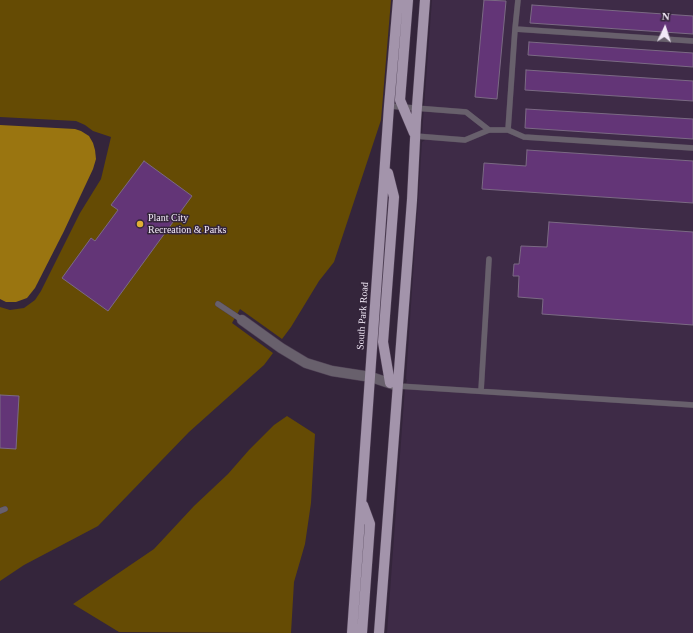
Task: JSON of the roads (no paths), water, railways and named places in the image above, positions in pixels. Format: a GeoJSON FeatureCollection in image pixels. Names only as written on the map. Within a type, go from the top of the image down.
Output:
{"type":"FeatureCollection","features":[{"type":"Feature","properties":{"kind":"main road","name":"South Park Road"},"geometry":{"type":"LineString","coordinates":[[352,633],[389,106],[398,0]]}},
{"type":"Feature","properties":{"kind":"main road"},"geometry":{"type":"LineString","coordinates":[[408,0],[400,100],[415,136]]}},
{"type":"Feature","properties":{"kind":"main road"},"geometry":{"type":"LineString","coordinates":[[379,633],[394,384],[412,200],[425,0]]}},
{"type":"Feature","properties":{"kind":"main road"},"geometry":{"type":"LineString","coordinates":[[386,161],[394,197],[383,342],[394,384]]}},
{"type":"Feature","properties":{"kind":"main road"},"geometry":{"type":"LineString","coordinates":[[362,501],[370,524],[362,633]]}},
{"type":"Feature","properties":{"kind":"street"},"geometry":{"type":"LineString","coordinates":[[242,320],[281,348],[306,363],[332,371],[371,377],[394,384]]}},
{"type":"Feature","properties":{"kind":"lane"},"geometry":{"type":"LineString","coordinates":[[508,130],[518,0]]}},
{"type":"Feature","properties":{"kind":"lane"},"geometry":{"type":"LineString","coordinates":[[515,29],[693,41]]}},
{"type":"Feature","properties":{"kind":"lane"},"geometry":{"type":"LineString","coordinates":[[389,106],[466,112],[489,130]]}},
{"type":"Feature","properties":{"kind":"lane"},"geometry":{"type":"LineString","coordinates":[[415,136],[465,140],[489,130],[508,130],[524,137],[693,148]]}},
{"type":"Feature","properties":{"kind":"lane"},"geometry":{"type":"LineString","coordinates":[[481,391],[489,259]]}},
{"type":"Feature","properties":{"kind":"lane"},"geometry":{"type":"LineString","coordinates":[[218,304],[242,320]]}},
{"type":"Feature","properties":{"kind":"lane"},"geometry":{"type":"LineString","coordinates":[[394,384],[693,405]]}},
{"type":"Feature","properties":{"kind":"place","name":"Plant City Recreation & Parks"},"geometry":{"type":"Point","coordinates":[140,224]}}]}
